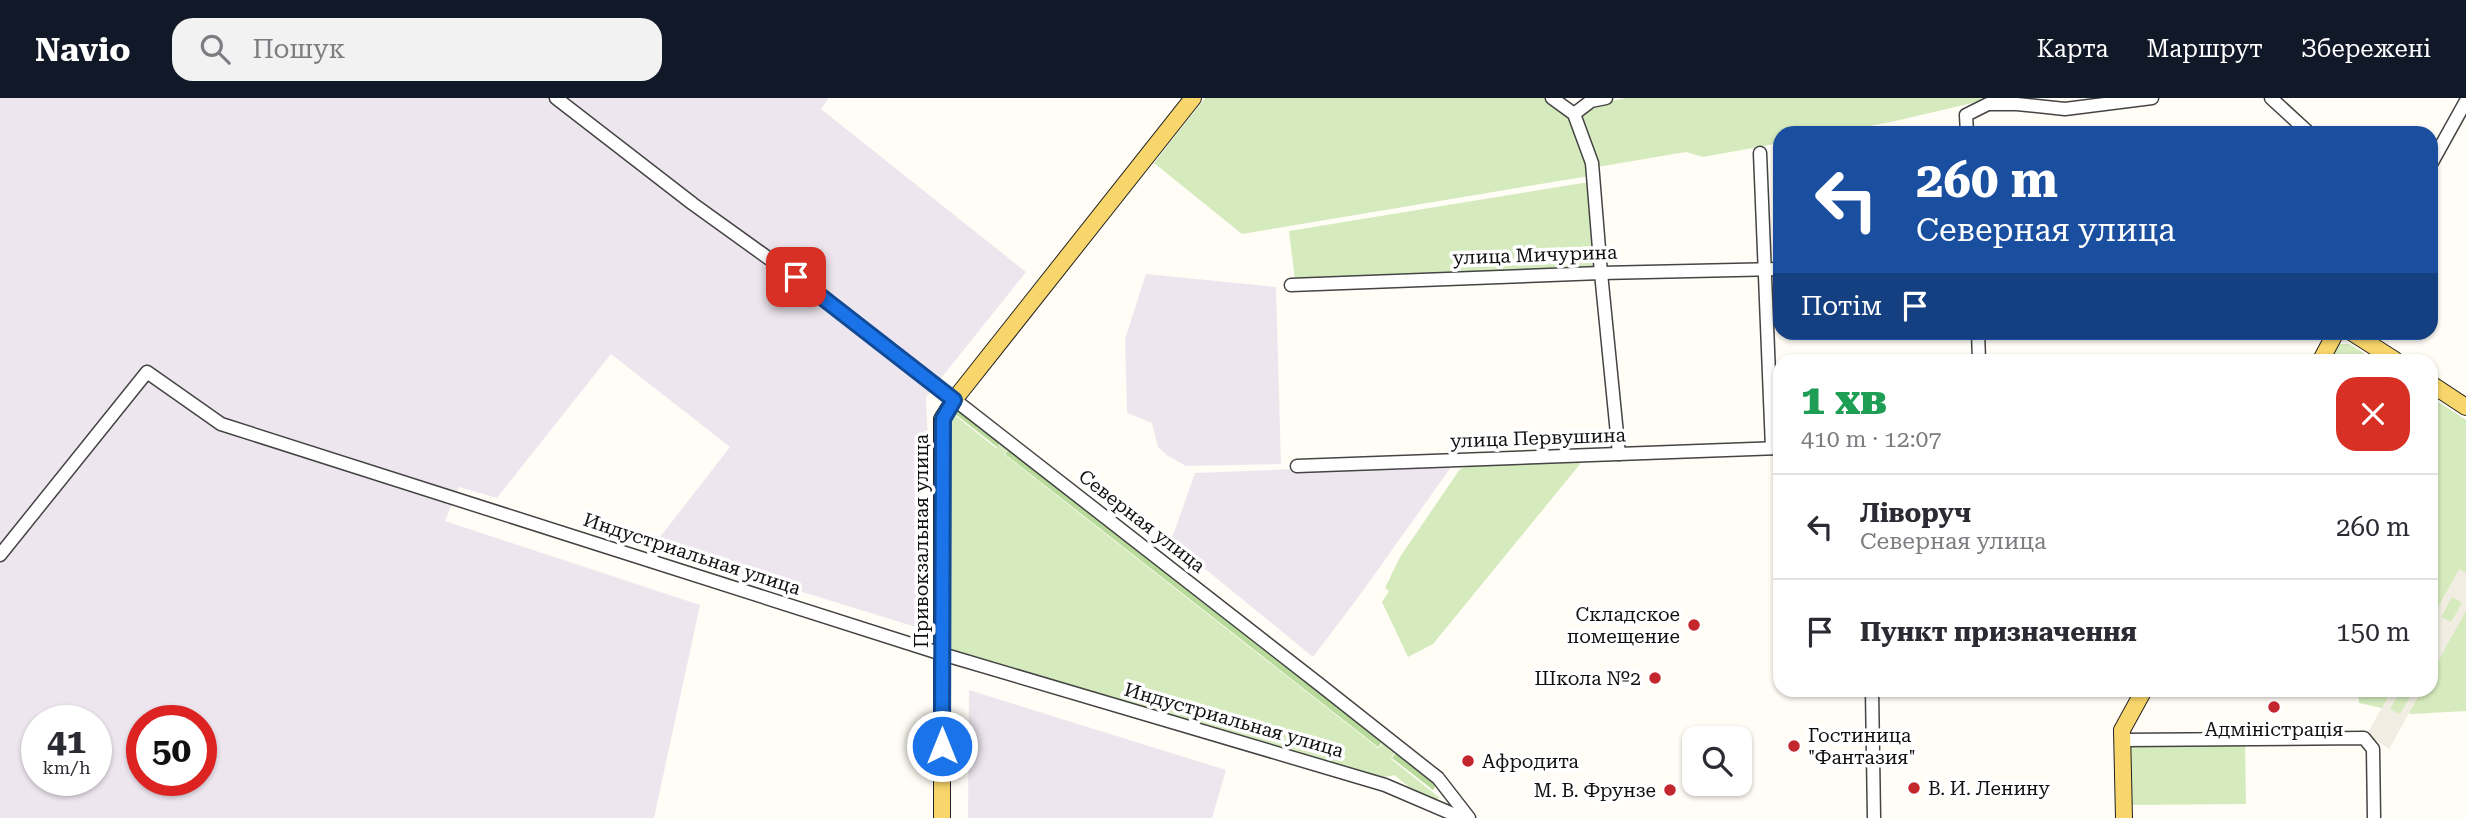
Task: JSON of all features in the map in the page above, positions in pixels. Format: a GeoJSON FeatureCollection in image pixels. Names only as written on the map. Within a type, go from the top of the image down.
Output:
{"type":"FeatureCollection","features":[{"type":"Feature","properties":{"kind":"main road","name":"Привокзальная улица"},"geometry":{"type":"LineString","coordinates":[[942,818],[943,419],[954,400],[1193,98]]}},
{"type":"Feature","properties":{"kind":"main road"},"geometry":{"type":"LineString","coordinates":[[2364,340],[2386,354]]}},
{"type":"Feature","properties":{"kind":"main road"},"geometry":{"type":"LineString","coordinates":[[2438,389],[2466,407]]}},
{"type":"Feature","properties":{"kind":"main road"},"geometry":{"type":"LineString","coordinates":[[2124,818],[2122,730],[2140,697]]}},
{"type":"Feature","properties":{"kind":"street","name":"Северная улица"},"geometry":{"type":"LineString","coordinates":[[556,98],[693,204],[781,265],[1438,779],[1469,818]]}},
{"type":"Feature","properties":{"kind":"street"},"geometry":{"type":"LineString","coordinates":[[1552,98],[1574,114],[1592,163],[1619,454]]}},
{"type":"Feature","properties":{"kind":"street"},"geometry":{"type":"LineString","coordinates":[[1574,114],[1591,101],[1606,98]]}},
{"type":"Feature","properties":{"kind":"street"},"geometry":{"type":"LineString","coordinates":[[1967,126],[1966,115],[1987,101],[2065,109],[2152,98]]}},
{"type":"Feature","properties":{"kind":"street"},"geometry":{"type":"LineString","coordinates":[[2271,98],[2301,126]]}},
{"type":"Feature","properties":{"kind":"street"},"geometry":{"type":"LineString","coordinates":[[2438,151],[2466,101]]}},
{"type":"Feature","properties":{"kind":"street"},"geometry":{"type":"LineString","coordinates":[[1760,153],[1773,403]]}},
{"type":"Feature","properties":{"kind":"street","name":"улица Мичурина"},"geometry":{"type":"LineString","coordinates":[[1291,285],[1773,269]]}},
{"type":"Feature","properties":{"kind":"street","name":"Индустриальная улица"},"geometry":{"type":"LineString","coordinates":[[0,555],[146,372],[221,424],[942,654],[1385,785],[1462,818]]}},
{"type":"Feature","properties":{"kind":"street","name":"улица Первушина"},"geometry":{"type":"LineString","coordinates":[[1297,466],[1773,448]]}},
{"type":"Feature","properties":{"kind":"street"},"geometry":{"type":"LineString","coordinates":[[1871,697],[1874,818]]}},
{"type":"Feature","properties":{"kind":"street"},"geometry":{"type":"LineString","coordinates":[[2123,740],[2364,738],[2373,749],[2374,818]]}},
{"type":"Feature","properties":{"kind":"shaded area"},"geometry":{"type":"Polygon","coordinates":[[[0,98],[829,98],[821,109],[1026,272],[926,397],[929,466],[919,466],[916,627],[653,546],[730,447],[611,354],[497,498],[459,487],[445,521],[700,605],[654,818],[0,818],[0,98]]]}},
{"type":"Feature","properties":{"kind":"shaded area"},"geometry":{"type":"Polygon","coordinates":[[[1146,274],[1276,287],[1281,464],[1186,466],[1158,447],[1152,423],[1127,413],[1125,339],[1146,274]]]}},
{"type":"Feature","properties":{"kind":"shaded area"},"geometry":{"type":"Polygon","coordinates":[[[1454,463],[1313,657],[1171,541],[1195,473],[1454,463]]]}},
{"type":"Feature","properties":{"kind":"shaded area"},"geometry":{"type":"Polygon","coordinates":[[[2459,569],[2466,573],[2466,611],[2438,661],[2438,607],[2459,569]],[[2452,597],[2441,617],[2451,622],[2462,603],[2452,597]]]}},
{"type":"Feature","properties":{"kind":"shaded area"},"geometry":{"type":"Polygon","coordinates":[[[969,690],[1226,770],[1212,818],[968,818],[969,690]]]}},
{"type":"Feature","properties":{"kind":"shaded area"},"geometry":{"type":"Polygon","coordinates":[[[2388,697],[2397,697],[2390,709],[2400,714],[2410,697],[2418,697],[2389,749],[2367,734],[2388,697]]]}},
{"type":"Feature","properties":{"kind":"green space"},"geometry":{"type":"Polygon","coordinates":[[[1205,98],[1543,98],[1572,116],[1589,176],[1242,234],[1154,163],[1205,98]]]}},
{"type":"Feature","properties":{"kind":"green space"},"geometry":{"type":"Polygon","coordinates":[[[1626,98],[1981,98],[1981,101],[1869,126],[1773,126],[1773,144],[1703,157],[1686,152],[1597,167],[1580,114],[1590,105],[1626,98]]]}},
{"type":"Feature","properties":{"kind":"green space"},"geometry":{"type":"Polygon","coordinates":[[[1589,182],[1596,268],[1295,280],[1289,231],[1589,182]]]}},
{"type":"Feature","properties":{"kind":"green space"},"geometry":{"type":"Polygon","coordinates":[[[2335,344],[2349,344],[2365,354],[2329,354],[2335,344]]]}},
{"type":"Feature","properties":{"kind":"green space"},"geometry":{"type":"Polygon","coordinates":[[[2438,402],[2466,420],[2466,711],[2412,714],[2402,712],[2400,715],[2391,710],[2359,703],[2359,697],[2438,697],[2438,402]]]}},
{"type":"Feature","properties":{"kind":"green space"},"geometry":{"type":"Polygon","coordinates":[[[958,408],[1000,443],[997,447],[954,413],[958,408]]]}},
{"type":"Feature","properties":{"kind":"green space"},"geometry":{"type":"Polygon","coordinates":[[[951,412],[996,448],[1001,443],[1008,449],[1004,454],[1378,748],[1383,743],[1395,752],[1391,759],[1440,798],[1432,800],[1418,794],[1394,775],[1377,779],[948,650],[946,423],[951,412]]]}},
{"type":"Feature","properties":{"kind":"green space"},"geometry":{"type":"Polygon","coordinates":[[[1009,449],[1382,742],[1378,747],[1005,454],[1009,449]]]}},
{"type":"Feature","properties":{"kind":"green space"},"geometry":{"type":"Polygon","coordinates":[[[1585,458],[1433,644],[1408,657],[1382,602],[1389,591],[1385,588],[1400,557],[1460,469],[1475,464],[1585,458]]]}},
{"type":"Feature","properties":{"kind":"green space"},"geometry":{"type":"Polygon","coordinates":[[[2245,738],[2246,804],[2124,805],[2123,740],[2245,738]]]}},
{"type":"Feature","properties":{"kind":"green space"},"geometry":{"type":"Polygon","coordinates":[[[1396,753],[1436,785],[1433,790],[1392,758],[1396,753]]]}},
{"type":"Feature","properties":{"kind":"place","name":"Складское помещение"},"geometry":{"type":"Point","coordinates":[1694,625]}},
{"type":"Feature","properties":{"kind":"place","name":"Школа №2"},"geometry":{"type":"Point","coordinates":[1655,678]}},
{"type":"Feature","properties":{"kind":"place","name":"Адміністрація"},"geometry":{"type":"Point","coordinates":[2274,707]}},
{"type":"Feature","properties":{"kind":"place","name":"Гостиница \"Фантазия\""},"geometry":{"type":"Point","coordinates":[1794,746]}},
{"type":"Feature","properties":{"kind":"place","name":"Афродита"},"geometry":{"type":"Point","coordinates":[1468,761]}},
{"type":"Feature","properties":{"kind":"place","name":"В. И. Ленину"},"geometry":{"type":"Point","coordinates":[1914,788]}},
{"type":"Feature","properties":{"kind":"place","name":"М. В. Фрунзе"},"geometry":{"type":"Point","coordinates":[1670,790]}},
{"type":"Feature","properties":{"kind":"route"},"geometry":{"type":"LineString","coordinates":[[796,277],[954,400],[943,419],[942,746]]}}]}
